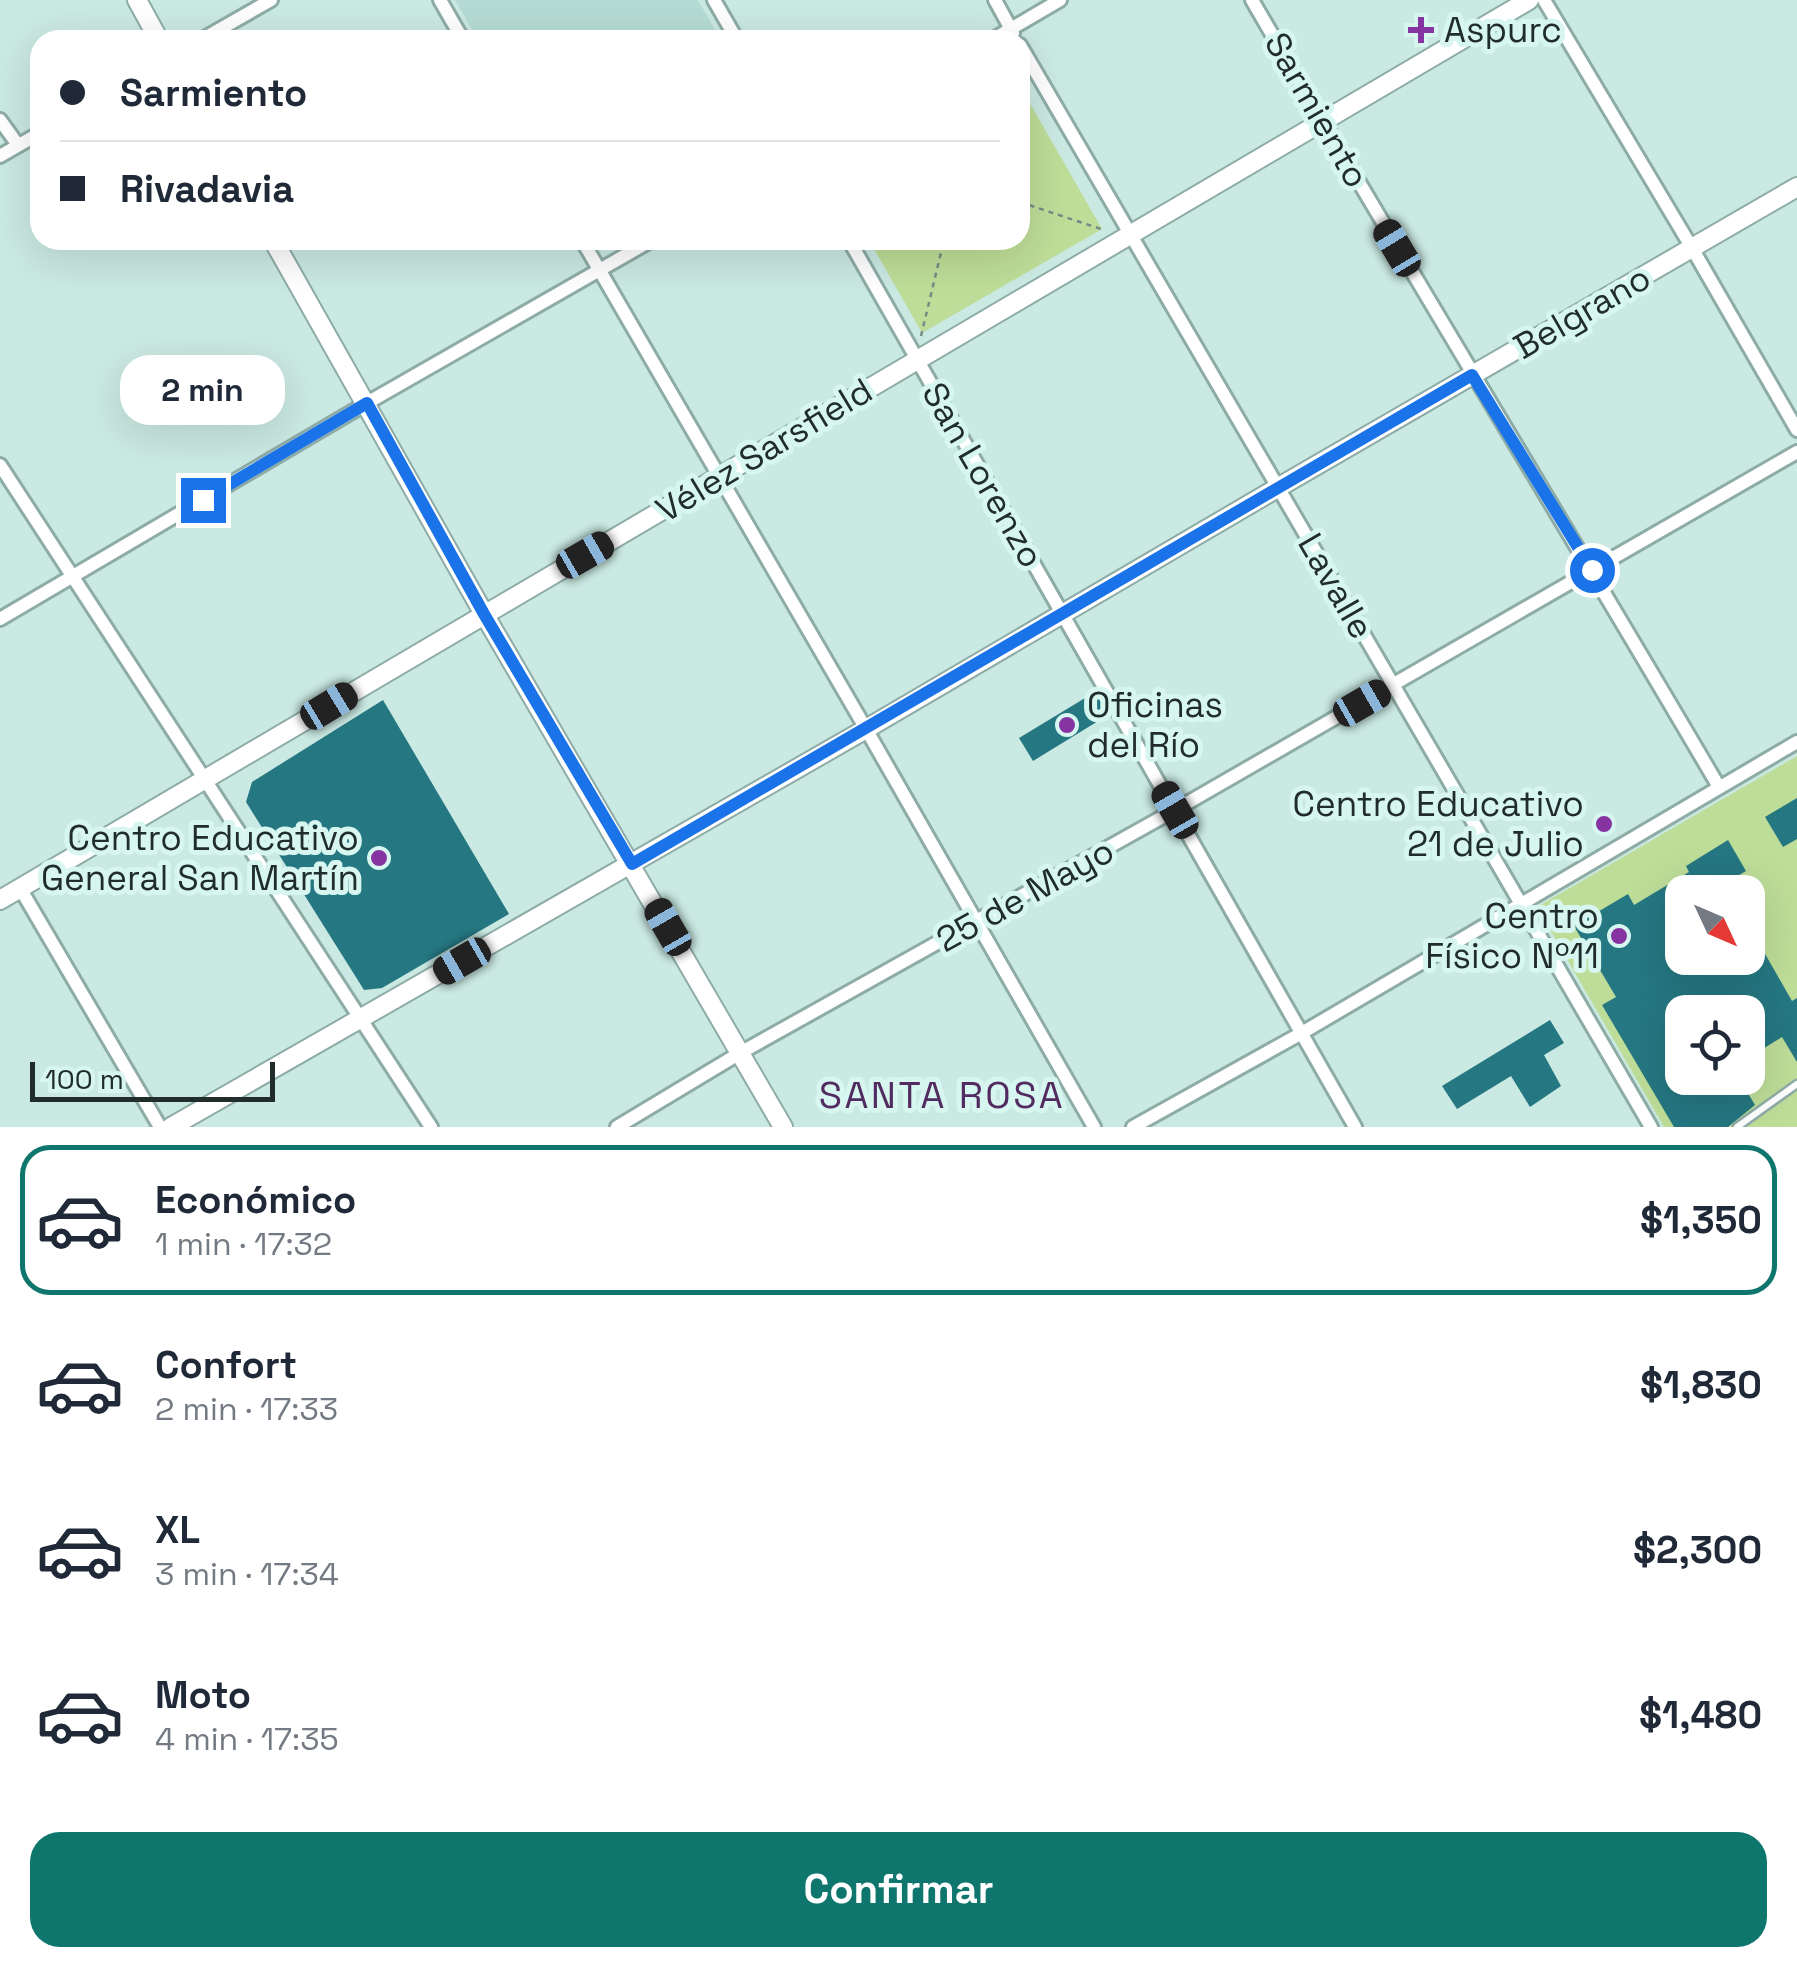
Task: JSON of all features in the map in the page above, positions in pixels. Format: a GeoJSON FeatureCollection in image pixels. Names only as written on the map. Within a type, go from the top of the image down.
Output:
{"type":"FeatureCollection","features":[{"type":"Feature","properties":{"kind":"main road"},"geometry":{"type":"LineString","coordinates":[[137,0],[154,30]]}},
{"type":"Feature","properties":{"kind":"main road","name":"Vélez Sarsfield"},"geometry":{"type":"LineString","coordinates":[[0,900],[1529,0]]}},
{"type":"Feature","properties":{"kind":"main road","name":"Belgrano"},"geometry":{"type":"LineString","coordinates":[[171,1127],[866,729],[1797,186]]}},
{"type":"Feature","properties":{"kind":"main road"},"geometry":{"type":"LineString","coordinates":[[280,250],[484,614],[783,1127]]}},
{"type":"Feature","properties":{"kind":"street"},"geometry":{"type":"LineString","coordinates":[[218,30],[271,0]]}},
{"type":"Feature","properties":{"kind":"street"},"geometry":{"type":"LineString","coordinates":[[440,0],[457,30]]}},
{"type":"Feature","properties":{"kind":"street"},"geometry":{"type":"LineString","coordinates":[[714,0],[730,30]]}},
{"type":"Feature","properties":{"kind":"street","name":"Lavalle"},"geometry":{"type":"LineString","coordinates":[[994,0],[1011,30]]}},
{"type":"Feature","properties":{"kind":"street"},"geometry":{"type":"LineString","coordinates":[[1025,30],[1060,0]]}},
{"type":"Feature","properties":{"kind":"street","name":"Sarmiento"},"geometry":{"type":"LineString","coordinates":[[1252,0],[1719,787]]}},
{"type":"Feature","properties":{"kind":"street"},"geometry":{"type":"LineString","coordinates":[[1544,0],[1797,430]]}},
{"type":"Feature","properties":{"kind":"street","name":"Lavalle"},"geometry":{"type":"LineString","coordinates":[[1030,62],[1651,1127]]}},
{"type":"Feature","properties":{"kind":"street"},"geometry":{"type":"LineString","coordinates":[[0,120],[18,145]]}},
{"type":"Feature","properties":{"kind":"street"},"geometry":{"type":"LineString","coordinates":[[0,156],[30,138]]}},
{"type":"Feature","properties":{"kind":"street"},"geometry":{"type":"LineString","coordinates":[[588,250],[1094,1127]]}},
{"type":"Feature","properties":{"kind":"street"},"geometry":{"type":"LineString","coordinates":[[0,619],[635,250]]}},
{"type":"Feature","properties":{"kind":"street","name":"San Lorenzo"},"geometry":{"type":"LineString","coordinates":[[855,250],[1354,1127]]}},
{"type":"Feature","properties":{"kind":"street","name":"25 de Mayo"},"geometry":{"type":"LineString","coordinates":[[617,1127],[740,1053],[1175,810],[1797,452]]}},
{"type":"Feature","properties":{"kind":"street"},"geometry":{"type":"LineString","coordinates":[[0,464],[431,1127]]}},
{"type":"Feature","properties":{"kind":"street"},"geometry":{"type":"LineString","coordinates":[[1133,1127],[1300,1034],[1797,742]]}},
{"type":"Feature","properties":{"kind":"street"},"geometry":{"type":"LineString","coordinates":[[20,888],[160,1127]]}},
{"type":"Feature","properties":{"kind":"lane"},"geometry":{"type":"LineString","coordinates":[[1737,1127],[1797,1084]]}},
{"type":"Feature","properties":{"kind":"path"},"geometry":{"type":"LineString","coordinates":[[1030,205],[1102,230],[1130,235]]}},
{"type":"Feature","properties":{"kind":"path"},"geometry":{"type":"LineString","coordinates":[[917,359],[942,250]]}},
{"type":"Feature","properties":{"kind":"shaded area"},"geometry":{"type":"Polygon","coordinates":[[[455,0],[698,0],[715,30],[472,30],[455,0]]]}},
{"type":"Feature","properties":{"kind":"green space"},"geometry":{"type":"Polygon","coordinates":[[[1030,103],[1102,229],[922,333],[875,250],[1030,250],[1030,103]]]}},
{"type":"Feature","properties":{"kind":"green space","name":"Centro Físico Nº11"},"geometry":{"type":"Polygon","coordinates":[[[1797,756],[1797,1127],[1664,1127],[1537,907],[1797,756]]]}},
{"type":"Feature","properties":{"kind":"building","name":"Oficinas del Río"},"geometry":{"type":"Polygon","coordinates":[[[1095,692],[1108,715],[1033,761],[1019,738],[1095,692]]]}},
{"type":"Feature","properties":{"kind":"building","name":"Centro Educativo General San Martín"},"geometry":{"type":"Polygon","coordinates":[[[383,700],[509,914],[382,988],[364,990],[246,802],[252,782],[383,700]]]}},
{"type":"Feature","properties":{"kind":"building"},"geometry":{"type":"Polygon","coordinates":[[[1797,798],[1797,839],[1783,847],[1765,817],[1797,798]]]}},
{"type":"Feature","properties":{"kind":"building"},"geometry":{"type":"Polygon","coordinates":[[[1728,840],[1746,871],[1739,875],[1684,875],[1689,872],[1686,866],[1728,840]]]}},
{"type":"Feature","properties":{"kind":"building"},"geometry":{"type":"Polygon","coordinates":[[[1665,886],[1665,975],[1765,975],[1765,954],[1792,1001],[1797,998],[1797,1062],[1782,1037],[1765,1048],[1765,995],[1665,995],[1665,1095],[1749,1095],[1755,1105],[1728,1127],[1674,1127],[1602,1005],[1616,997],[1574,926],[1628,894],[1634,905],[1665,886]]]}},
{"type":"Feature","properties":{"kind":"building"},"geometry":{"type":"Polygon","coordinates":[[[1550,1020],[1564,1043],[1544,1055],[1561,1086],[1530,1107],[1511,1076],[1457,1109],[1442,1086],[1550,1020]]]}},
{"type":"Feature","properties":{"kind":"place","name":"Aspurc"},"geometry":{"type":"Point","coordinates":[1421,30]}},
{"type":"Feature","properties":{"kind":"place","name":"Oficinas del Río"},"geometry":{"type":"Point","coordinates":[1067,725]}},
{"type":"Feature","properties":{"kind":"place","name":"Centro Educativo 21 de Julio"},"geometry":{"type":"Point","coordinates":[1604,824]}},
{"type":"Feature","properties":{"kind":"place","name":"Centro Educativo General San Martín"},"geometry":{"type":"Point","coordinates":[379,858]}},
{"type":"Feature","properties":{"kind":"place","name":"Centro Físico Nº11"},"geometry":{"type":"Point","coordinates":[1619,936]}},
{"type":"Feature","properties":{"kind":"district","name":"SANTA ROSA"},"geometry":{"type":"Point","coordinates":[942,1095]}},
{"type":"Feature","properties":{"kind":"route"},"geometry":{"type":"LineString","coordinates":[[203,500],[367,403],[484,614],[632,864],[1472,375],[1592,570]]}}]}
